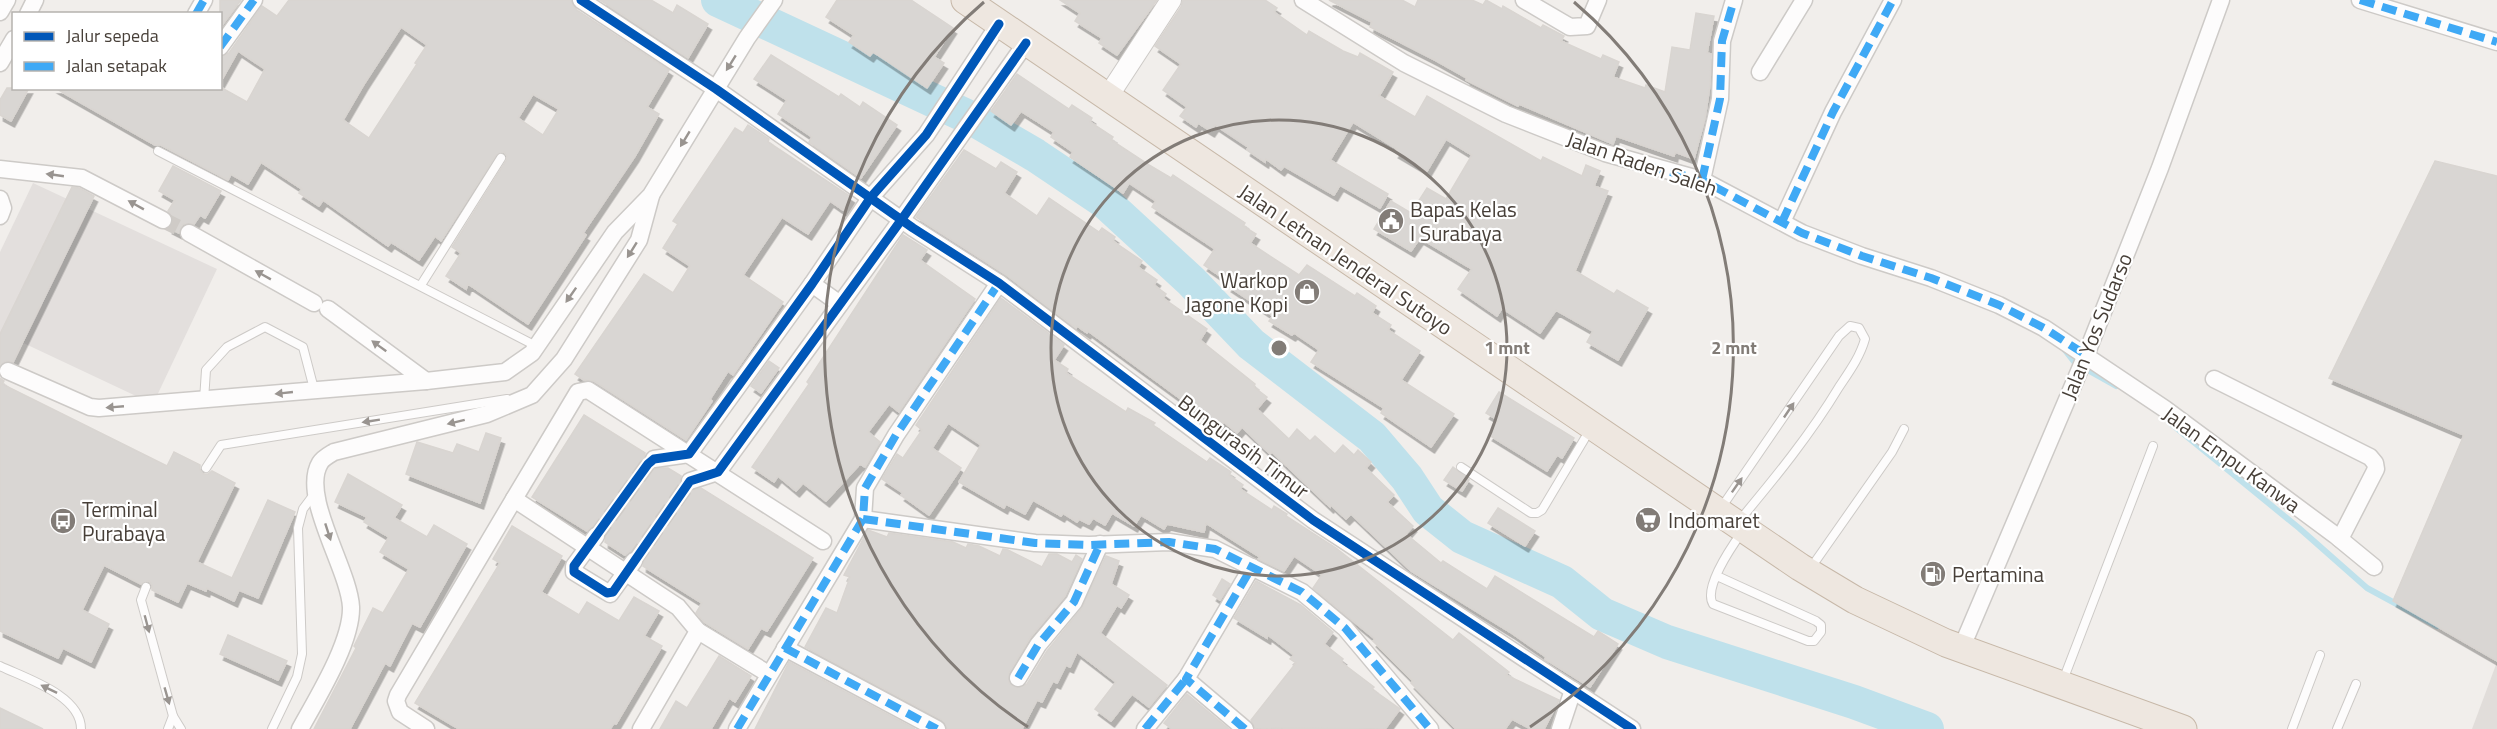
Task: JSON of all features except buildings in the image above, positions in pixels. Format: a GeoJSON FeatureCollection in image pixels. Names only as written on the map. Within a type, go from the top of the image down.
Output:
{"type":"FeatureCollection","features":[{"type":"Feature","properties":{"kind":"highway","name":"Jalan Letnan Jenderal Sutoyo"},"geometry":{"type":"LineString","coordinates":[[965,0],[1808,572],[1855,600],[1961,649],[2062,683],[2183,729]]}},
{"type":"Feature","properties":{"kind":"street"},"geometry":{"type":"LineString","coordinates":[[0,12],[7,0]]}},
{"type":"Feature","properties":{"kind":"street"},"geometry":{"type":"LineString","coordinates":[[222,44],[254,0]]}},
{"type":"Feature","properties":{"kind":"street","name":"Bungurasih Timur"},"geometry":{"type":"LineString","coordinates":[[581,0],[716,88],[902,219],[999,283],[1313,520],[1632,729]]}},
{"type":"Feature","properties":{"kind":"street"},"geometry":{"type":"LineString","coordinates":[[8,371],[90,407],[204,400],[505,372],[532,353],[615,232],[651,195],[747,38],[774,0]]}},
{"type":"Feature","properties":{"kind":"street"},"geometry":{"type":"LineString","coordinates":[[1107,98],[1171,0]]}},
{"type":"Feature","properties":{"kind":"street","name":"Jalan Raden Saleh"},"geometry":{"type":"LineString","coordinates":[[1304,0],[1404,63],[1506,114],[1605,153],[1702,180],[1802,233],[1862,256],[1931,278],[1999,305],[2044,328],[2084,359]]}},
{"type":"Feature","properties":{"kind":"street"},"geometry":{"type":"LineString","coordinates":[[1524,0],[1570,27],[1577,28],[1587,26],[1598,0]]}},
{"type":"Feature","properties":{"kind":"street"},"geometry":{"type":"LineString","coordinates":[[1702,180],[1720,99],[1722,41],[1734,0]]}},
{"type":"Feature","properties":{"kind":"street"},"geometry":{"type":"LineString","coordinates":[[1760,72],[1804,0]]}},
{"type":"Feature","properties":{"kind":"street"},"geometry":{"type":"LineString","coordinates":[[1782,222],[1833,112],[1893,0]]}},
{"type":"Feature","properties":{"kind":"street","name":"Jalan Yos Sudarso"},"geometry":{"type":"LineString","coordinates":[[1961,649],[2084,359],[2160,168],[2222,0]]}},
{"type":"Feature","properties":{"kind":"street"},"geometry":{"type":"LineString","coordinates":[[2360,0],[2497,42]]}},
{"type":"Feature","properties":{"kind":"street"},"geometry":{"type":"LineString","coordinates":[[654,459],[689,454],[812,284],[871,197],[931,128],[999,24]]}},
{"type":"Feature","properties":{"kind":"street"},"geometry":{"type":"LineString","coordinates":[[0,63],[12,42]]}},
{"type":"Feature","properties":{"kind":"street"},"geometry":{"type":"LineString","coordinates":[[690,481],[718,472],[902,219],[1026,42]]}},
{"type":"Feature","properties":{"kind":"street"},"geometry":{"type":"LineString","coordinates":[[931,128],[949,151]]}},
{"type":"Feature","properties":{"kind":"street"},"geometry":{"type":"LineString","coordinates":[[0,169],[82,178],[163,220]]}},
{"type":"Feature","properties":{"kind":"street"},"geometry":{"type":"LineString","coordinates":[[300,729],[345,640],[351,608],[346,585],[315,492],[315,476],[319,463],[334,452],[487,414],[532,395],[564,359],[639,240],[651,195]]}},
{"type":"Feature","properties":{"kind":"street"},"geometry":{"type":"LineString","coordinates":[[0,199],[3,208],[0,216]]}},
{"type":"Feature","properties":{"kind":"street"},"geometry":{"type":"LineString","coordinates":[[189,233],[321,306],[426,381]]}},
{"type":"Feature","properties":{"kind":"street"},"geometry":{"type":"LineString","coordinates":[[737,729],[863,519],[865,488],[896,435],[999,283]]}},
{"type":"Feature","properties":{"kind":"street"},"geometry":{"type":"LineString","coordinates":[[812,284],[840,304]]}},
{"type":"Feature","properties":{"kind":"street","name":"Jalan Empu Kanwa"},"geometry":{"type":"LineString","coordinates":[[2084,359],[2164,409],[2340,539],[2374,567]]}},
{"type":"Feature","properties":{"kind":"street"},"geometry":{"type":"LineString","coordinates":[[2214,379],[2370,457],[2375,463],[2376,469],[2340,539]]}},
{"type":"Feature","properties":{"kind":"street"},"geometry":{"type":"LineString","coordinates":[[426,729],[400,712],[396,701],[398,695],[514,499],[578,393],[582,390],[588,390],[823,541]]}},
{"type":"Feature","properties":{"kind":"street"},"geometry":{"type":"LineString","coordinates":[[514,499],[592,542],[630,567],[678,607],[698,631],[762,670]]}},
{"type":"Feature","properties":{"kind":"street"},"geometry":{"type":"LineString","coordinates":[[863,519],[1035,543],[1169,542],[1215,549],[1302,592],[1345,628],[1430,729]]}},
{"type":"Feature","properties":{"kind":"street"},"geometry":{"type":"LineString","coordinates":[[592,542],[574,566],[574,572],[610,594],[630,567]]}},
{"type":"Feature","properties":{"kind":"street"},"geometry":{"type":"LineString","coordinates":[[1018,678],[1038,645],[1074,602],[1100,544]]}},
{"type":"Feature","properties":{"kind":"street"},"geometry":{"type":"LineString","coordinates":[[1145,729],[1186,679],[1252,567]]}},
{"type":"Feature","properties":{"kind":"street"},"geometry":{"type":"LineString","coordinates":[[641,729],[698,631]]}},
{"type":"Feature","properties":{"kind":"street"},"geometry":{"type":"LineString","coordinates":[[785,648],[937,729]]}},
{"type":"Feature","properties":{"kind":"street"},"geometry":{"type":"LineString","coordinates":[[1186,679],[1245,729]]}},
{"type":"Feature","properties":{"kind":"street"},"geometry":{"type":"LineString","coordinates":[[1560,729],[1573,690]]}},
{"type":"Feature","properties":{"kind":"lane"},"geometry":{"type":"LineString","coordinates":[[158,151],[536,346]]}},
{"type":"Feature","properties":{"kind":"lane"},"geometry":{"type":"LineString","coordinates":[[421,285],[501,158]]}},
{"type":"Feature","properties":{"kind":"lane"},"geometry":{"type":"LineString","coordinates":[[1717,576],[1816,621],[1821,625],[1821,632],[1814,641],[1808,641],[1713,604],[1710,593],[1717,576],[1728,550],[1733,521],[1839,336],[1850,326],[1858,328],[1865,339],[1862,352],[1824,412],[1785,464],[1733,521]]}},
{"type":"Feature","properties":{"kind":"lane"},"geometry":{"type":"LineString","coordinates":[[204,400],[206,370],[227,347],[265,327],[303,347],[314,389]]}},
{"type":"Feature","properties":{"kind":"lane"},"geometry":{"type":"LineString","coordinates":[[206,468],[221,445],[532,395]]}},
{"type":"Feature","properties":{"kind":"lane"},"geometry":{"type":"LineString","coordinates":[[1461,467],[1531,513],[1537,513],[1542,510],[1592,425]]}},
{"type":"Feature","properties":{"kind":"lane"},"geometry":{"type":"LineString","coordinates":[[1808,572],[1892,452],[1904,429]]}},
{"type":"Feature","properties":{"kind":"lane"},"geometry":{"type":"LineString","coordinates":[[2062,683],[2153,446]]}},
{"type":"Feature","properties":{"kind":"lane"},"geometry":{"type":"LineString","coordinates":[[272,729],[297,677],[301,661],[298,528],[303,509],[315,492]]}},
{"type":"Feature","properties":{"kind":"lane"},"geometry":{"type":"LineString","coordinates":[[146,587],[141,600],[173,716],[182,729]]}},
{"type":"Feature","properties":{"kind":"lane"},"geometry":{"type":"LineString","coordinates":[[2292,729],[2320,655]]}},
{"type":"Feature","properties":{"kind":"lane"},"geometry":{"type":"LineString","coordinates":[[0,666],[60,694],[74,708],[81,721],[81,729]]}},
{"type":"Feature","properties":{"kind":"lane"},"geometry":{"type":"LineString","coordinates":[[2337,729],[2356,684]]}},
{"type":"Feature","properties":{"kind":"lane"},"geometry":{"type":"LineString","coordinates":[[168,729],[173,716]]}},
{"type":"Feature","properties":{"kind":"shaded area"},"geometry":{"type":"Polygon","coordinates":[[[33,183],[217,269],[153,404],[0,332],[0,252],[33,183]]]}},
{"type":"Feature","properties":{"kind":"shaded area"},"geometry":{"type":"Polygon","coordinates":[[[2497,662],[2497,729],[2472,729],[2497,662]]]}},
{"type":"Feature","properties":{"kind":"waterway"},"geometry":{"type":"LineString","coordinates":[[718,0],[975,120],[1035,155],[1105,202],[1191,281],[1251,344],[1372,437],[1407,478],[1428,510],[1462,537],[1562,582],[1602,614],[1667,642],[1854,702],[1927,729]]}},
{"type":"Feature","properties":{"kind":"waterway"},"geometry":{"type":"LineString","coordinates":[[2064,349],[2075,363],[2116,386]]}},
{"type":"Feature","properties":{"kind":"waterway"},"geometry":{"type":"LineString","coordinates":[[2169,422],[2299,528],[2367,588],[2437,626]]}},
{"type":"Feature","properties":{"kind":"tunnel"},"geometry":{"type":"LineString","coordinates":[[163,220],[189,233]]}},
{"type":"Feature","properties":{"kind":"tunnel"},"geometry":{"type":"LineString","coordinates":[[596,536],[654,459]]}},
{"type":"Feature","properties":{"kind":"tunnel"},"geometry":{"type":"LineString","coordinates":[[634,561],[690,481]]}},
{"type":"Feature","properties":{"kind":"marked path"},"geometry":{"type":"LineString","coordinates":[[197,12],[204,0]]}},
{"type":"Feature","properties":{"kind":"marked path"},"geometry":{"type":"LineString","coordinates":[[222,44],[254,0]]}},
{"type":"Feature","properties":{"kind":"marked path"},"geometry":{"type":"LineString","coordinates":[[1702,180],[1720,99],[1722,41],[1734,0]]}},
{"type":"Feature","properties":{"kind":"marked path"},"geometry":{"type":"LineString","coordinates":[[1782,222],[1833,112],[1893,0]]}},
{"type":"Feature","properties":{"kind":"marked path"},"geometry":{"type":"LineString","coordinates":[[2360,0],[2497,42]]}},
{"type":"Feature","properties":{"kind":"marked path"},"geometry":{"type":"LineString","coordinates":[[1648,166],[1702,180],[1802,233],[1862,256],[1931,278],[1999,305],[2044,328],[2086,355]]}},
{"type":"Feature","properties":{"kind":"marked path"},"geometry":{"type":"LineString","coordinates":[[737,729],[863,519],[865,488],[896,435],[999,283]]}},
{"type":"Feature","properties":{"kind":"marked path"},"geometry":{"type":"LineString","coordinates":[[863,519],[1035,543],[1089,545],[1169,542],[1215,549],[1302,592],[1345,628],[1430,729]]}},
{"type":"Feature","properties":{"kind":"marked path"},"geometry":{"type":"LineString","coordinates":[[1018,678],[1038,645],[1074,602],[1100,544]]}},
{"type":"Feature","properties":{"kind":"marked path"},"geometry":{"type":"LineString","coordinates":[[1245,729],[1186,679],[1252,567]]}},
{"type":"Feature","properties":{"kind":"marked path"},"geometry":{"type":"LineString","coordinates":[[785,648],[937,729]]}},
{"type":"Feature","properties":{"kind":"marked path"},"geometry":{"type":"LineString","coordinates":[[1145,729],[1186,679]]}},
{"type":"Feature","properties":{"kind":"cycle path"},"geometry":{"type":"LineString","coordinates":[[581,0],[716,89],[913,228],[999,283],[1313,520],[1632,729]]}},
{"type":"Feature","properties":{"kind":"cycle path"},"geometry":{"type":"LineString","coordinates":[[999,24],[926,135],[871,197],[812,284],[689,454],[654,459],[648,464],[574,566],[574,572],[607,593],[613,592],[690,481],[718,472],[902,219],[1026,43]]}},
{"type":"Feature","properties":{"kind":"place","name":"Bapas Kelas I Surabaya"},"geometry":{"type":"Point","coordinates":[1391,221]}},
{"type":"Feature","properties":{"kind":"place","name":"Warkop Jagone Kopi"},"geometry":{"type":"Point","coordinates":[1307,292]}},
{"type":"Feature","properties":{"kind":"place","name":"Indomaret"},"geometry":{"type":"Point","coordinates":[1648,520]}},
{"type":"Feature","properties":{"kind":"place","name":"Terminal Purabaya"},"geometry":{"type":"Point","coordinates":[63,521]}},
{"type":"Feature","properties":{"kind":"place","name":"Pertamina"},"geometry":{"type":"Point","coordinates":[1933,574]}}]}
